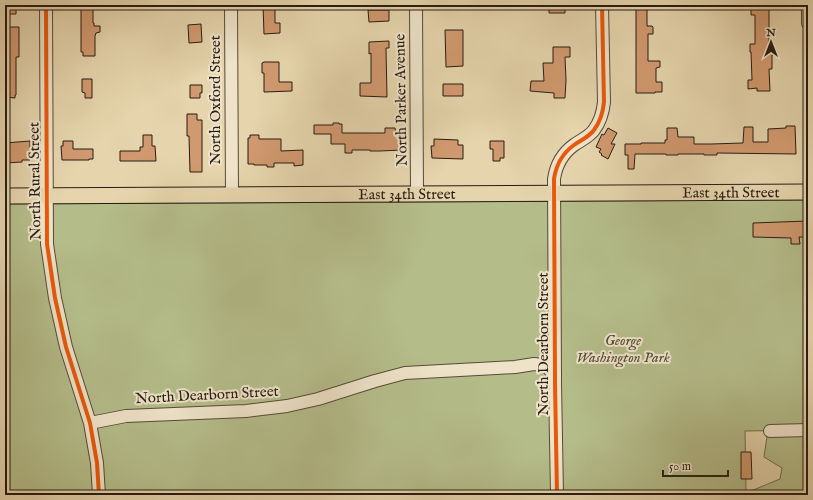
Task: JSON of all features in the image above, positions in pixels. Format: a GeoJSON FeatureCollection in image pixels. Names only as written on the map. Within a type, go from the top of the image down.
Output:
{"type":"FeatureCollection","features":[{"type":"Feature","properties":{"kind":"main road","name":"East 34th Street"},"geometry":{"type":"LineString","coordinates":[[5,196],[808,192]]}},
{"type":"Feature","properties":{"kind":"street","name":"North Rural Street"},"geometry":{"type":"LineString","coordinates":[[46,5],[47,244],[55,298],[66,347],[90,423],[97,463],[99,495]]}},
{"type":"Feature","properties":{"kind":"street","name":"North Oxford Street"},"geometry":{"type":"LineString","coordinates":[[231,5],[232,195]]}},
{"type":"Feature","properties":{"kind":"street","name":"North Parker Avenue"},"geometry":{"type":"LineString","coordinates":[[416,5],[417,194]]}},
{"type":"Feature","properties":{"kind":"street","name":"North Dearborn Street"},"geometry":{"type":"LineString","coordinates":[[556,495],[555,175],[560,160],[568,150],[594,130],[603,111],[602,5]]}},
{"type":"Feature","properties":{"kind":"street"},"geometry":{"type":"LineString","coordinates":[[808,5],[808,22]]}},
{"type":"Feature","properties":{"kind":"street","name":"North Dearborn Street"},"geometry":{"type":"LineString","coordinates":[[90,423],[126,416],[235,412],[287,406],[318,399],[405,373],[515,367],[539,364],[547,367],[555,378]]}},
{"type":"Feature","properties":{"kind":"street"},"geometry":{"type":"LineString","coordinates":[[770,431],[808,430]]}},
{"type":"Feature","properties":{"kind":"green space","name":"George Washington Park"},"geometry":{"type":"Polygon","coordinates":[[[808,200],[808,430],[745,431],[746,493],[780,479],[782,468],[764,457],[767,436],[808,436],[808,495],[5,495],[5,204],[808,200]]]}},
{"type":"Feature","properties":{"kind":"building"},"geometry":{"type":"Polygon","coordinates":[[[5,5],[16,5],[16,14],[5,14],[5,5]]]}},
{"type":"Feature","properties":{"kind":"building"},"geometry":{"type":"Polygon","coordinates":[[[81,5],[93,5],[94,26],[100,26],[100,32],[96,33],[95,36],[95,56],[83,56],[83,52],[81,52],[81,5]]]}},
{"type":"Feature","properties":{"kind":"building"},"geometry":{"type":"Polygon","coordinates":[[[263,5],[275,5],[275,23],[280,23],[280,33],[264,34],[263,5]]]}},
{"type":"Feature","properties":{"kind":"building"},"geometry":{"type":"Polygon","coordinates":[[[549,5],[565,5],[565,13],[549,13],[549,5]]]}},
{"type":"Feature","properties":{"kind":"building"},"geometry":{"type":"Polygon","coordinates":[[[636,5],[647,5],[647,26],[653,27],[653,34],[648,34],[648,61],[660,61],[660,67],[656,68],[656,82],[662,82],[662,92],[636,93],[636,5]]]}},
{"type":"Feature","properties":{"kind":"building"},"geometry":{"type":"Polygon","coordinates":[[[751,5],[769,5],[769,45],[772,45],[773,55],[772,69],[769,69],[770,91],[757,91],[757,88],[748,89],[748,80],[752,80],[750,44],[755,44],[755,15],[751,15],[751,5]]]}},
{"type":"Feature","properties":{"kind":"building"},"geometry":{"type":"Polygon","coordinates":[[[368,10],[389,10],[389,21],[369,22],[368,10]]]}},
{"type":"Feature","properties":{"kind":"building"},"geometry":{"type":"Polygon","coordinates":[[[201,24],[202,42],[189,43],[188,25],[201,24]]]}},
{"type":"Feature","properties":{"kind":"building"},"geometry":{"type":"Polygon","coordinates":[[[5,27],[19,27],[19,57],[16,57],[15,98],[5,97],[5,27]]]}},
{"type":"Feature","properties":{"kind":"building"},"geometry":{"type":"Polygon","coordinates":[[[445,30],[463,30],[463,66],[446,67],[445,30]]]}},
{"type":"Feature","properties":{"kind":"building"},"geometry":{"type":"Polygon","coordinates":[[[389,41],[389,48],[386,48],[387,97],[360,96],[360,83],[371,83],[371,53],[369,54],[369,42],[389,41]]]}},
{"type":"Feature","properties":{"kind":"building"},"geometry":{"type":"Polygon","coordinates":[[[553,47],[570,47],[570,57],[565,57],[565,98],[554,98],[554,93],[530,91],[531,81],[544,81],[543,63],[553,63],[553,47]]]}},
{"type":"Feature","properties":{"kind":"building"},"geometry":{"type":"Polygon","coordinates":[[[279,62],[279,82],[292,82],[292,91],[264,92],[264,73],[262,73],[262,63],[279,62]]]}},
{"type":"Feature","properties":{"kind":"building"},"geometry":{"type":"Polygon","coordinates":[[[82,79],[92,79],[92,98],[85,98],[85,93],[82,92],[82,79]]]}},
{"type":"Feature","properties":{"kind":"building"},"geometry":{"type":"Polygon","coordinates":[[[443,84],[463,84],[463,96],[443,96],[443,84]]]}},
{"type":"Feature","properties":{"kind":"building"},"geometry":{"type":"Polygon","coordinates":[[[190,85],[202,85],[202,93],[200,93],[200,98],[190,98],[190,85]]]}},
{"type":"Feature","properties":{"kind":"building"},"geometry":{"type":"Polygon","coordinates":[[[187,114],[197,114],[197,120],[202,120],[202,172],[190,172],[187,114]]]}},
{"type":"Feature","properties":{"kind":"building"},"geometry":{"type":"Polygon","coordinates":[[[333,123],[342,124],[342,133],[385,133],[385,128],[395,128],[396,134],[401,134],[402,150],[352,150],[352,153],[345,153],[345,144],[331,144],[331,134],[314,134],[314,125],[333,125],[333,123]]]}},
{"type":"Feature","properties":{"kind":"building"},"geometry":{"type":"Polygon","coordinates":[[[786,126],[795,126],[796,154],[635,154],[634,169],[628,169],[628,155],[625,155],[625,144],[665,143],[665,140],[667,140],[667,128],[677,128],[678,137],[694,137],[694,144],[711,144],[743,143],[744,127],[753,127],[753,142],[768,142],[768,129],[786,128],[786,126]]]}},
{"type":"Feature","properties":{"kind":"building"},"geometry":{"type":"Polygon","coordinates":[[[608,128],[617,133],[611,144],[615,144],[608,159],[601,155],[602,154],[599,152],[601,149],[596,147],[602,134],[604,135],[608,128]]]}},
{"type":"Feature","properties":{"kind":"building"},"geometry":{"type":"Polygon","coordinates":[[[143,135],[152,135],[152,146],[155,146],[156,161],[120,161],[120,151],[140,151],[140,147],[143,147],[143,135]]]}},
{"type":"Feature","properties":{"kind":"building"},"geometry":{"type":"Polygon","coordinates":[[[250,135],[259,135],[259,139],[281,139],[281,151],[303,150],[303,165],[294,166],[294,163],[274,163],[274,167],[267,167],[267,165],[248,164],[248,138],[250,138],[250,135]]]}},
{"type":"Feature","properties":{"kind":"building"},"geometry":{"type":"Polygon","coordinates":[[[434,139],[458,140],[458,145],[463,145],[463,159],[432,158],[431,146],[434,146],[434,139]]]}},
{"type":"Feature","properties":{"kind":"building"},"geometry":{"type":"Polygon","coordinates":[[[30,141],[30,160],[5,163],[5,143],[30,141]]]}},
{"type":"Feature","properties":{"kind":"building"},"geometry":{"type":"Polygon","coordinates":[[[63,141],[73,141],[73,149],[93,149],[93,159],[62,160],[61,146],[63,146],[63,141]]]}},
{"type":"Feature","properties":{"kind":"building"},"geometry":{"type":"Polygon","coordinates":[[[490,141],[504,141],[504,158],[500,158],[500,161],[493,161],[493,149],[490,149],[490,141]]]}},
{"type":"Feature","properties":{"kind":"building"},"geometry":{"type":"Polygon","coordinates":[[[808,221],[808,237],[799,237],[800,244],[791,244],[791,238],[753,237],[753,223],[808,221]]]}},
{"type":"Feature","properties":{"kind":"building"},"geometry":{"type":"Polygon","coordinates":[[[741,452],[751,452],[752,479],[741,479],[741,452]]]}},
{"type":"Feature","properties":{"kind":"cycle path"},"geometry":{"type":"LineString","coordinates":[[46,5],[47,244],[55,298],[66,347],[90,423],[97,463],[99,495]]}},
{"type":"Feature","properties":{"kind":"cycle path"},"geometry":{"type":"LineString","coordinates":[[557,495],[554,179],[556,169],[563,156],[570,148],[592,132],[598,124],[602,113],[604,102],[602,5]]}}]}
